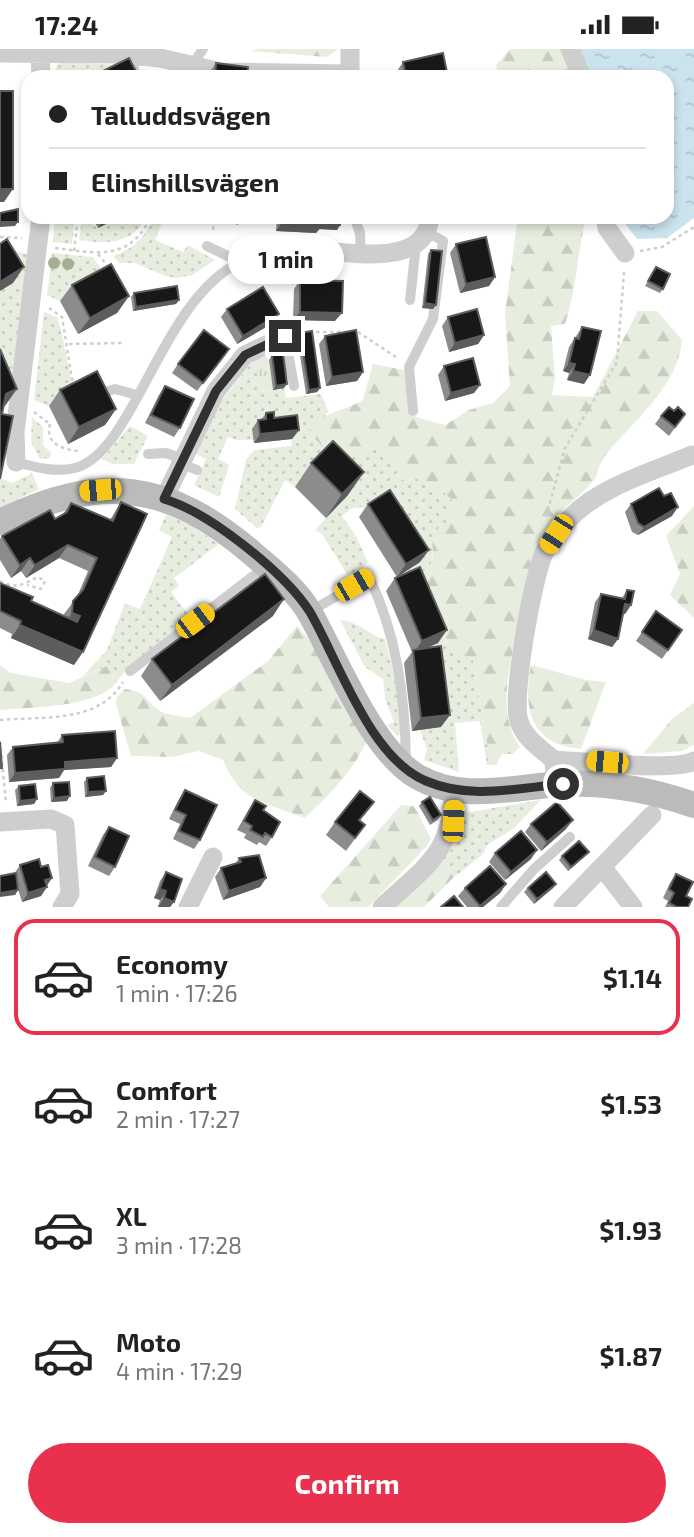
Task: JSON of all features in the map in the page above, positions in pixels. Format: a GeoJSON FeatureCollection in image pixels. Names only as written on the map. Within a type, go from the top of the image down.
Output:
{"type":"FeatureCollection","features":[{"type":"Feature","properties":{"kind":"street"},"geometry":{"type":"LineString","coordinates":[[350,49],[350,70]]}},
{"type":"Feature","properties":{"kind":"street"},"geometry":{"type":"LineString","coordinates":[[570,49],[579,70]]}},
{"type":"Feature","properties":{"kind":"street"},"geometry":{"type":"LineString","coordinates":[[0,53],[122,53],[211,70]]}},
{"type":"Feature","properties":{"kind":"street"},"geometry":{"type":"LineString","coordinates":[[40,54],[41,70]]}},
{"type":"Feature","properties":{"kind":"street"},"geometry":{"type":"LineString","coordinates":[[16,462],[15,432],[40,224]]}},
{"type":"Feature","properties":{"kind":"street"},"geometry":{"type":"LineString","coordinates":[[607,224],[614,242],[625,253]]}},
{"type":"Feature","properties":{"kind":"street"},"geometry":{"type":"LineString","coordinates":[[240,262],[289,249],[361,254],[407,250],[424,231]]}},
{"type":"Feature","properties":{"kind":"street"},"geometry":{"type":"LineString","coordinates":[[164,499],[186,464],[205,409],[232,370],[245,355],[285,336]]}},
{"type":"Feature","properties":{"kind":"street"},"geometry":{"type":"LineString","coordinates":[[692,455],[593,500],[571,517],[544,553],[534,586],[517,708],[526,734],[554,772],[619,785],[694,805]]}},
{"type":"Feature","properties":{"kind":"street"},"geometry":{"type":"LineString","coordinates":[[0,522],[40,503],[80,492],[123,491],[164,499],[206,519],[294,591],[309,612],[360,706],[389,751],[407,769],[427,782],[454,789],[499,791],[554,772],[688,764],[694,761]]}},
{"type":"Feature","properties":{"kind":"street"},"geometry":{"type":"LineString","coordinates":[[382,907],[441,848],[453,821],[454,789]]}},
{"type":"Feature","properties":{"kind":"street"},"geometry":{"type":"LineString","coordinates":[[564,907],[652,815]]}},
{"type":"Feature","properties":{"kind":"street"},"geometry":{"type":"LineString","coordinates":[[4,817],[51,819],[65,825],[70,894],[62,907]]}},
{"type":"Feature","properties":{"kind":"street"},"geometry":{"type":"LineString","coordinates":[[188,907],[213,857]]}},
{"type":"Feature","properties":{"kind":"street"},"geometry":{"type":"LineString","coordinates":[[603,868],[632,907]]}},
{"type":"Feature","properties":{"kind":"lane"},"geometry":{"type":"LineString","coordinates":[[196,59],[203,49]]}},
{"type":"Feature","properties":{"kind":"lane"},"geometry":{"type":"LineString","coordinates":[[122,53],[132,70]]}},
{"type":"Feature","properties":{"kind":"lane"},"geometry":{"type":"LineString","coordinates":[[356,224],[361,254]]}},
{"type":"Feature","properties":{"kind":"lane"},"geometry":{"type":"LineString","coordinates":[[410,300],[424,231],[443,241],[437,304],[426,336],[409,367],[414,411]]}},
{"type":"Feature","properties":{"kind":"lane"},"geometry":{"type":"LineString","coordinates":[[206,246],[240,262]]}},
{"type":"Feature","properties":{"kind":"lane"},"geometry":{"type":"LineString","coordinates":[[16,462],[65,470],[87,463],[99,453],[122,426],[137,395],[193,300],[208,283],[240,262]]}},
{"type":"Feature","properties":{"kind":"lane"},"geometry":{"type":"LineString","coordinates":[[285,336],[294,386]]}},
{"type":"Feature","properties":{"kind":"lane"},"geometry":{"type":"LineString","coordinates":[[98,394],[115,389],[137,395]]}},
{"type":"Feature","properties":{"kind":"lane"},"geometry":{"type":"LineString","coordinates":[[148,454],[166,453],[186,464]]}},
{"type":"Feature","properties":{"kind":"lane"},"geometry":{"type":"LineString","coordinates":[[130,671],[266,566]]}},
{"type":"Feature","properties":{"kind":"lane"},"geometry":{"type":"LineString","coordinates":[[309,612],[369,577],[387,615],[394,647],[406,725],[407,769]]}},
{"type":"Feature","properties":{"kind":"lane"},"geometry":{"type":"LineString","coordinates":[[501,907],[534,869],[570,837]]}},
{"type":"Feature","properties":{"kind":"path"},"geometry":{"type":"LineString","coordinates":[[74,250],[77,224]]}},
{"type":"Feature","properties":{"kind":"path"},"geometry":{"type":"LineString","coordinates":[[50,247],[98,254],[134,243],[146,224]]}},
{"type":"Feature","properties":{"kind":"path"},"geometry":{"type":"LineString","coordinates":[[213,230],[214,224]]}},
{"type":"Feature","properties":{"kind":"path"},"geometry":{"type":"LineString","coordinates":[[544,523],[565,448],[617,362],[625,253],[662,247],[694,227]]}},
{"type":"Feature","properties":{"kind":"path"},"geometry":{"type":"LineString","coordinates":[[0,237],[24,238]]}},
{"type":"Feature","properties":{"kind":"path"},"geometry":{"type":"LineString","coordinates":[[98,254],[111,269]]}},
{"type":"Feature","properties":{"kind":"path"},"geometry":{"type":"LineString","coordinates":[[43,307],[51,308],[62,317],[69,344],[72,379],[75,385],[87,385]]}},
{"type":"Feature","properties":{"kind":"path"},"geometry":{"type":"LineString","coordinates":[[285,336],[313,330],[358,333],[409,367]]}},
{"type":"Feature","properties":{"kind":"path"},"geometry":{"type":"LineString","coordinates":[[69,344],[124,343]]}},
{"type":"Feature","properties":{"kind":"path"},"geometry":{"type":"LineString","coordinates":[[29,408],[51,424],[49,435],[61,448],[99,453]]}},
{"type":"Feature","properties":{"kind":"path"},"geometry":{"type":"LineString","coordinates":[[0,581],[13,587],[27,585],[41,589],[45,581],[38,576],[27,585]]}},
{"type":"Feature","properties":{"kind":"path"},"geometry":{"type":"LineString","coordinates":[[0,720],[95,710],[113,697],[130,671]]}},
{"type":"Feature","properties":{"kind":"path"},"geometry":{"type":"LineString","coordinates":[[0,741],[4,817]]}},
{"type":"Feature","properties":{"kind":"green space"},"geometry":{"type":"Polygon","coordinates":[[[338,49],[327,57],[251,51],[338,49]]]}},
{"type":"Feature","properties":{"kind":"green space"},"geometry":{"type":"Polygon","coordinates":[[[510,49],[561,49],[572,70],[497,70],[496,65],[510,49]]]}},
{"type":"Feature","properties":{"kind":"green space"},"geometry":{"type":"Polygon","coordinates":[[[58,62],[124,65],[119,70],[55,70],[58,62]]]}},
{"type":"Feature","properties":{"kind":"green space"},"geometry":{"type":"Polygon","coordinates":[[[54,224],[74,224],[72,244],[53,242],[54,224]]]}},
{"type":"Feature","properties":{"kind":"green space"},"geometry":{"type":"Polygon","coordinates":[[[81,224],[92,224],[98,228],[106,224],[141,224],[126,238],[108,242],[79,240],[81,224]]]}},
{"type":"Feature","properties":{"kind":"green space"},"geometry":{"type":"Polygon","coordinates":[[[150,224],[161,224],[155,240],[183,252],[188,245],[215,260],[192,275],[177,278],[165,276],[135,263],[119,263],[113,256],[138,241],[150,224]]]}},
{"type":"Feature","properties":{"kind":"green space"},"geometry":{"type":"Polygon","coordinates":[[[517,224],[585,224],[565,324],[551,326],[555,377],[552,395],[593,397],[638,311],[657,311],[682,340],[679,357],[663,388],[604,457],[593,481],[552,522],[537,551],[523,601],[507,688],[509,724],[520,747],[513,754],[502,754],[496,765],[491,765],[473,660],[446,642],[434,606],[418,577],[433,561],[432,534],[449,520],[452,500],[429,482],[401,480],[390,457],[378,446],[347,459],[326,449],[309,433],[326,416],[363,400],[373,364],[404,370],[409,411],[416,417],[445,425],[469,410],[493,403],[510,386],[505,313],[517,224]]]}},
{"type":"Feature","properties":{"kind":"green space"},"geometry":{"type":"Polygon","coordinates":[[[4,247],[30,255],[13,394],[0,394],[0,291],[4,247]]]}},
{"type":"Feature","properties":{"kind":"green space"},"geometry":{"type":"Polygon","coordinates":[[[52,253],[93,257],[100,267],[100,280],[60,301],[47,295],[52,253]]]}},
{"type":"Feature","properties":{"kind":"green space"},"geometry":{"type":"Polygon","coordinates":[[[44,312],[57,317],[76,393],[49,406],[34,400],[44,312]]]}},
{"type":"Feature","properties":{"kind":"green space"},"geometry":{"type":"Polygon","coordinates":[[[265,355],[269,360],[273,390],[263,392],[253,361],[265,355]]]}},
{"type":"Feature","properties":{"kind":"green space"},"geometry":{"type":"Polygon","coordinates":[[[253,361],[263,392],[284,388],[286,398],[321,394],[329,413],[325,414],[347,459],[378,446],[390,457],[401,479],[416,478],[429,482],[452,500],[449,520],[432,534],[434,606],[446,642],[473,660],[491,765],[487,765],[480,721],[455,723],[459,772],[424,760],[427,749],[420,730],[410,655],[438,643],[395,580],[420,562],[362,507],[353,508],[342,516],[356,536],[368,562],[357,573],[347,574],[322,534],[315,530],[326,518],[316,465],[295,487],[285,480],[261,527],[257,528],[235,509],[246,460],[254,450],[291,446],[292,439],[237,440],[228,437],[218,459],[229,465],[219,497],[194,485],[206,459],[192,452],[211,414],[253,361]]]}},
{"type":"Feature","properties":{"kind":"green space"},"geometry":{"type":"Polygon","coordinates":[[[32,417],[43,427],[43,445],[51,453],[50,458],[40,459],[31,442],[32,417]]]}},
{"type":"Feature","properties":{"kind":"green space"},"geometry":{"type":"Polygon","coordinates":[[[130,426],[148,436],[134,464],[112,464],[102,459],[130,426]]]}},
{"type":"Feature","properties":{"kind":"green space"},"geometry":{"type":"Polygon","coordinates":[[[32,473],[39,489],[0,508],[0,478],[12,483],[32,473]]]}},
{"type":"Feature","properties":{"kind":"green space"},"geometry":{"type":"Polygon","coordinates":[[[694,506],[694,618],[670,595],[680,574],[666,536],[694,506]]]}},
{"type":"Feature","properties":{"kind":"green space"},"geometry":{"type":"Polygon","coordinates":[[[166,515],[189,524],[219,544],[174,578],[179,586],[171,592],[192,619],[126,669],[116,683],[107,666],[83,676],[107,650],[125,603],[140,609],[172,537],[159,530],[166,515]]]}},
{"type":"Feature","properties":{"kind":"green space"},"geometry":{"type":"Polygon","coordinates":[[[340,620],[385,639],[397,687],[401,734],[397,736],[387,725],[394,722],[385,699],[383,679],[365,667],[340,620]]]}},
{"type":"Feature","properties":{"kind":"green space"},"geometry":{"type":"Polygon","coordinates":[[[297,626],[312,643],[368,739],[348,772],[305,818],[255,799],[238,785],[223,760],[199,751],[172,757],[131,756],[116,704],[116,698],[125,689],[139,692],[162,712],[190,718],[268,661],[297,626]]]}},
{"type":"Feature","properties":{"kind":"green space"},"geometry":{"type":"Polygon","coordinates":[[[0,665],[11,673],[69,683],[107,666],[116,683],[106,691],[78,702],[0,710],[0,665]]]}},
{"type":"Feature","properties":{"kind":"green space"},"geometry":{"type":"Polygon","coordinates":[[[531,665],[586,680],[606,682],[581,749],[564,746],[540,732],[530,709],[528,695],[531,665]]]}},
{"type":"Feature","properties":{"kind":"green space"},"geometry":{"type":"Polygon","coordinates":[[[694,703],[694,745],[682,751],[643,754],[672,719],[694,703]]]}},
{"type":"Feature","properties":{"kind":"green space"},"geometry":{"type":"Polygon","coordinates":[[[541,800],[513,829],[487,845],[484,853],[459,874],[452,875],[444,868],[444,857],[456,839],[463,813],[541,800]]]}},
{"type":"Feature","properties":{"kind":"green space"},"geometry":{"type":"Polygon","coordinates":[[[401,805],[413,806],[416,810],[431,838],[427,846],[368,907],[329,907],[320,896],[401,805]]]}},
{"type":"Feature","properties":{"kind":"green space"},"geometry":{"type":"Polygon","coordinates":[[[444,857],[444,868],[457,874],[424,907],[390,907],[444,857]]]}},
{"type":"Feature","properties":{"kind":"water"},"geometry":{"type":"Polygon","coordinates":[[[574,49],[694,49],[694,218],[667,238],[637,239],[625,224],[674,224],[674,70],[588,70],[574,49]]]}},
{"type":"Feature","properties":{"kind":"building"},"geometry":{"type":"Polygon","coordinates":[[[443,53],[447,70],[405,70],[403,62],[443,53]]]}},
{"type":"Feature","properties":{"kind":"building"},"geometry":{"type":"Polygon","coordinates":[[[129,58],[135,70],[105,70],[129,58]]]}},
{"type":"Feature","properties":{"kind":"building"},"geometry":{"type":"Polygon","coordinates":[[[216,63],[248,67],[248,70],[216,70],[216,63]]]}},
{"type":"Feature","properties":{"kind":"building"},"geometry":{"type":"Polygon","coordinates":[[[0,91],[13,91],[13,189],[0,189],[0,91]]]}},
{"type":"Feature","properties":{"kind":"building"},"geometry":{"type":"Polygon","coordinates":[[[18,209],[18,222],[0,222],[0,213],[18,209]]]}},
{"type":"Feature","properties":{"kind":"building"},"geometry":{"type":"Polygon","coordinates":[[[486,237],[495,277],[466,284],[456,244],[486,237]]]}},
{"type":"Feature","properties":{"kind":"building"},"geometry":{"type":"Polygon","coordinates":[[[7,239],[24,267],[0,282],[0,244],[7,239]]]}},
{"type":"Feature","properties":{"kind":"building"},"geometry":{"type":"Polygon","coordinates":[[[431,250],[442,251],[436,305],[425,303],[431,250]]]}},
{"type":"Feature","properties":{"kind":"building"},"geometry":{"type":"Polygon","coordinates":[[[111,264],[129,296],[90,318],[72,285],[111,264]]]}},
{"type":"Feature","properties":{"kind":"building"},"geometry":{"type":"Polygon","coordinates":[[[656,267],[670,274],[663,289],[648,281],[656,267]]]}},
{"type":"Feature","properties":{"kind":"building"},"geometry":{"type":"Polygon","coordinates":[[[300,280],[343,281],[342,313],[300,312],[300,280]]]}},
{"type":"Feature","properties":{"kind":"building"},"geometry":{"type":"Polygon","coordinates":[[[177,286],[179,300],[136,307],[134,293],[177,286]]]}},
{"type":"Feature","properties":{"kind":"building"},"geometry":{"type":"Polygon","coordinates":[[[263,287],[279,314],[243,336],[227,309],[263,287]]]}},
{"type":"Feature","properties":{"kind":"building"},"geometry":{"type":"Polygon","coordinates":[[[477,309],[484,335],[455,343],[448,317],[477,309]]]}},
{"type":"Feature","properties":{"kind":"building"},"geometry":{"type":"Polygon","coordinates":[[[582,327],[601,331],[590,375],[573,371],[575,364],[569,363],[575,338],[579,339],[582,327]]]}},
{"type":"Feature","properties":{"kind":"building"},"geometry":{"type":"Polygon","coordinates":[[[204,330],[229,349],[203,383],[178,364],[204,330]]]}},
{"type":"Feature","properties":{"kind":"building"},"geometry":{"type":"Polygon","coordinates":[[[356,330],[363,372],[332,377],[325,336],[356,330]]]}},
{"type":"Feature","properties":{"kind":"building"},"geometry":{"type":"Polygon","coordinates":[[[312,331],[320,388],[309,390],[300,333],[312,331]]]}},
{"type":"Feature","properties":{"kind":"building"},"geometry":{"type":"Polygon","coordinates":[[[0,349],[17,389],[6,394],[2,414],[13,416],[0,479],[0,349]]]}},
{"type":"Feature","properties":{"kind":"building"},"geometry":{"type":"Polygon","coordinates":[[[283,353],[287,384],[276,386],[272,355],[283,353]]]}},
{"type":"Feature","properties":{"kind":"building"},"geometry":{"type":"Polygon","coordinates":[[[473,358],[480,385],[451,393],[444,366],[473,358]]]}},
{"type":"Feature","properties":{"kind":"building"},"geometry":{"type":"Polygon","coordinates":[[[97,371],[116,409],[79,427],[60,390],[97,371]]]}},
{"type":"Feature","properties":{"kind":"building"},"geometry":{"type":"Polygon","coordinates":[[[165,386],[194,399],[180,428],[151,415],[165,386]]]}},
{"type":"Feature","properties":{"kind":"building"},"geometry":{"type":"Polygon","coordinates":[[[669,407],[674,411],[678,407],[685,414],[675,427],[661,416],[669,407]]]}},
{"type":"Feature","properties":{"kind":"building"},"geometry":{"type":"Polygon","coordinates":[[[274,412],[274,418],[297,415],[299,430],[260,434],[258,420],[266,419],[266,413],[274,412]]]}},
{"type":"Feature","properties":{"kind":"building"},"geometry":{"type":"Polygon","coordinates":[[[333,441],[364,472],[342,494],[311,463],[333,441]]]}},
{"type":"Feature","properties":{"kind":"building"},"geometry":{"type":"Polygon","coordinates":[[[659,488],[664,496],[671,493],[678,507],[644,527],[638,523],[631,504],[659,488]]]}},
{"type":"Feature","properties":{"kind":"building"},"geometry":{"type":"Polygon","coordinates":[[[390,490],[429,550],[406,564],[368,504],[390,490]]]}},
{"type":"Feature","properties":{"kind":"building"},"geometry":{"type":"Polygon","coordinates":[[[121,502],[147,514],[83,652],[20,625],[21,621],[0,611],[0,583],[33,597],[31,601],[77,622],[80,616],[72,613],[73,601],[83,590],[97,558],[68,545],[35,565],[30,558],[20,565],[2,536],[50,510],[55,519],[67,512],[71,503],[113,521],[121,502]]]}},
{"type":"Feature","properties":{"kind":"building"},"geometry":{"type":"Polygon","coordinates":[[[420,567],[447,630],[422,641],[395,578],[420,567]]]}},
{"type":"Feature","properties":{"kind":"building"},"geometry":{"type":"Polygon","coordinates":[[[265,574],[284,599],[172,685],[152,659],[265,574]]]}},
{"type":"Feature","properties":{"kind":"building"},"geometry":{"type":"Polygon","coordinates":[[[627,590],[634,591],[631,605],[625,604],[618,639],[594,630],[601,594],[625,599],[627,590]]]}},
{"type":"Feature","properties":{"kind":"building"},"geometry":{"type":"Polygon","coordinates":[[[656,611],[682,630],[668,650],[642,632],[656,611]]]}},
{"type":"Feature","properties":{"kind":"building"},"geometry":{"type":"Polygon","coordinates":[[[441,646],[450,715],[421,718],[413,650],[441,646]]]}},
{"type":"Feature","properties":{"kind":"building"},"geometry":{"type":"Polygon","coordinates":[[[115,731],[117,758],[65,762],[65,769],[15,773],[13,747],[63,742],[62,735],[115,731]]]}},
{"type":"Feature","properties":{"kind":"building"},"geometry":{"type":"Polygon","coordinates":[[[104,776],[106,791],[88,792],[87,778],[104,776]]]}},
{"type":"Feature","properties":{"kind":"building"},"geometry":{"type":"Polygon","coordinates":[[[69,782],[70,796],[54,798],[53,783],[69,782]]]}},
{"type":"Feature","properties":{"kind":"building"},"geometry":{"type":"Polygon","coordinates":[[[35,784],[37,799],[20,801],[19,786],[35,784]]]}},
{"type":"Feature","properties":{"kind":"building"},"geometry":{"type":"Polygon","coordinates":[[[185,790],[217,805],[200,840],[179,831],[186,815],[175,810],[185,790]]]}},
{"type":"Feature","properties":{"kind":"building"},"geometry":{"type":"Polygon","coordinates":[[[360,791],[374,802],[359,820],[365,825],[355,838],[335,822],[360,791]]]}},
{"type":"Feature","properties":{"kind":"building"},"geometry":{"type":"Polygon","coordinates":[[[430,797],[441,815],[433,820],[422,802],[430,797]]]}},
{"type":"Feature","properties":{"kind":"building"},"geometry":{"type":"Polygon","coordinates":[[[255,800],[266,806],[263,810],[280,822],[272,837],[265,833],[263,837],[250,830],[252,826],[244,821],[255,800]]]}},
{"type":"Feature","properties":{"kind":"building"},"geometry":{"type":"Polygon","coordinates":[[[557,802],[573,820],[547,842],[531,824],[557,802]]]}},
{"type":"Feature","properties":{"kind":"building"},"geometry":{"type":"Polygon","coordinates":[[[109,827],[129,836],[115,867],[95,857],[109,827]]]}},
{"type":"Feature","properties":{"kind":"building"},"geometry":{"type":"Polygon","coordinates":[[[521,831],[537,850],[511,872],[495,853],[521,831]]]}},
{"type":"Feature","properties":{"kind":"building"},"geometry":{"type":"Polygon","coordinates":[[[579,841],[589,852],[571,867],[562,856],[579,841]]]}},
{"type":"Feature","properties":{"kind":"building"},"geometry":{"type":"Polygon","coordinates":[[[259,855],[266,878],[229,891],[221,868],[241,862],[239,858],[259,855]]]}},
{"type":"Feature","properties":{"kind":"building"},"geometry":{"type":"Polygon","coordinates":[[[39,859],[41,867],[48,865],[52,878],[45,880],[47,887],[28,893],[20,865],[39,859]]]}},
{"type":"Feature","properties":{"kind":"building"},"geometry":{"type":"Polygon","coordinates":[[[490,866],[506,884],[480,906],[465,888],[490,866]]]}},
{"type":"Feature","properties":{"kind":"building"},"geometry":{"type":"Polygon","coordinates":[[[166,872],[182,879],[174,902],[164,898],[166,891],[160,889],[166,872]]]}},
{"type":"Feature","properties":{"kind":"building"},"geometry":{"type":"Polygon","coordinates":[[[546,872],[556,884],[537,899],[528,888],[546,872]]]}},
{"type":"Feature","properties":{"kind":"building"},"geometry":{"type":"Polygon","coordinates":[[[16,873],[18,890],[0,893],[0,876],[16,873]]]}},
{"type":"Feature","properties":{"kind":"building"},"geometry":{"type":"Polygon","coordinates":[[[676,874],[693,882],[686,896],[692,899],[688,907],[677,907],[669,903],[674,893],[669,889],[676,874]]]}},
{"type":"Feature","properties":{"kind":"building"},"geometry":{"type":"Polygon","coordinates":[[[454,896],[463,907],[441,907],[454,896]]]}},
{"type":"Feature","properties":{"kind":"route"},"geometry":{"type":"LineString","coordinates":[[285,336],[245,355],[216,391],[205,409],[164,499],[190,509],[232,536],[294,591],[309,612],[380,738],[389,751],[415,776],[427,782],[469,792],[563,784]]}}]}
